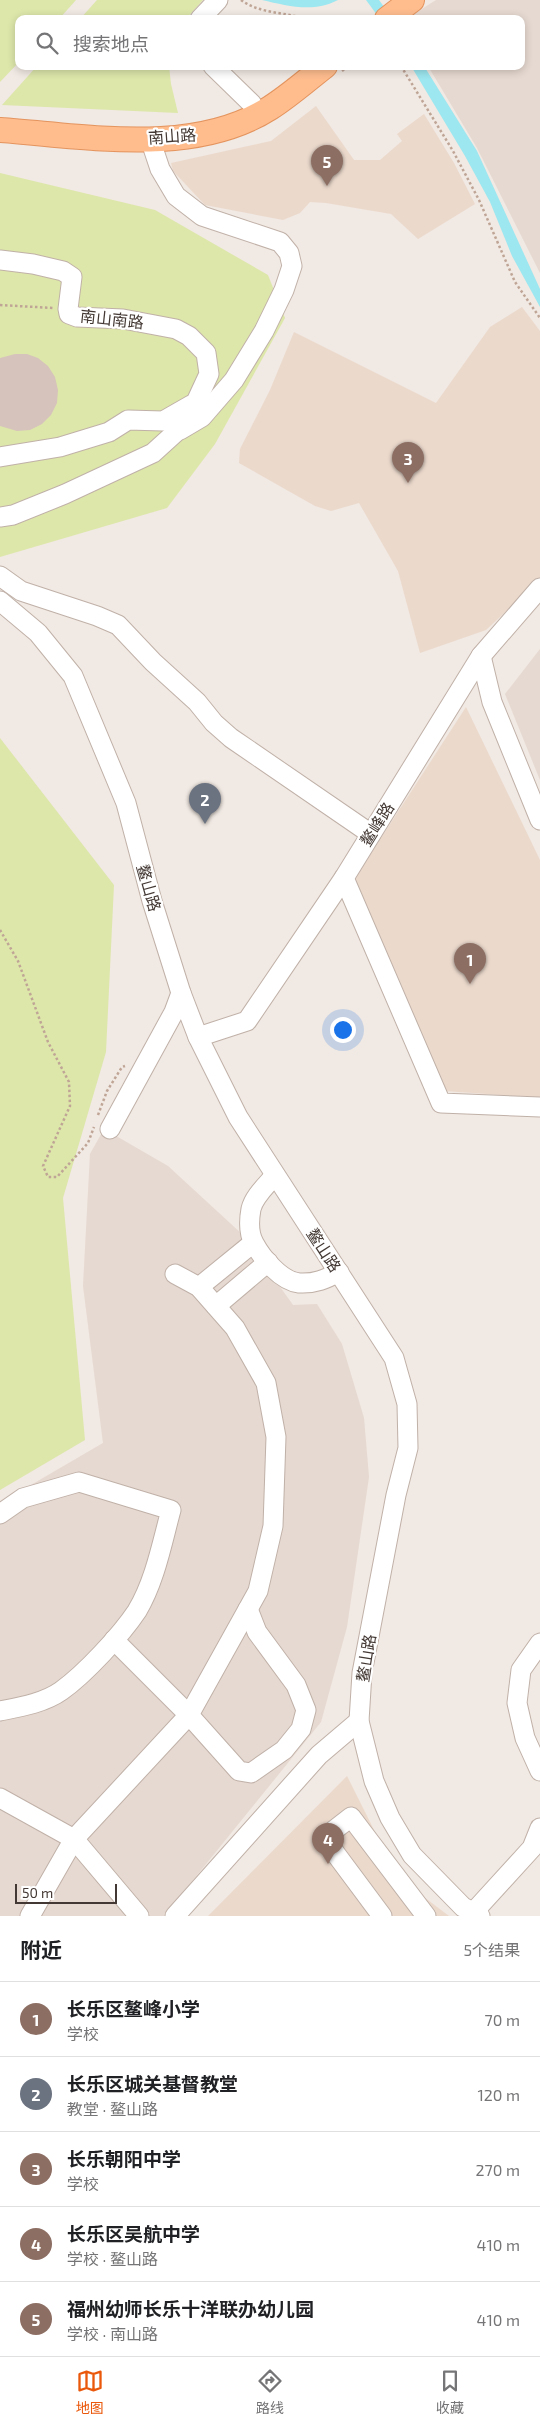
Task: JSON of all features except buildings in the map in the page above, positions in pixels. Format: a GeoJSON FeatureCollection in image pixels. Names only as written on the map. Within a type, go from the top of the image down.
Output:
{"type":"FeatureCollection","features":[{"type":"Feature","properties":{"kind":"main road"},"geometry":{"type":"LineString","coordinates":[[377,15],[396,6]]}},
{"type":"Feature","properties":{"kind":"main road","name":"南山路"},"geometry":{"type":"LineString","coordinates":[[0,119],[150,128],[190,126],[252,104],[299,70]]}},
{"type":"Feature","properties":{"kind":"main road","name":"南山路"},"geometry":{"type":"LineString","coordinates":[[0,130],[150,139],[191,138],[232,126],[270,109],[320,70]]}},
{"type":"Feature","properties":{"kind":"street"},"geometry":{"type":"LineString","coordinates":[[204,15],[218,0]]}},
{"type":"Feature","properties":{"kind":"street"},"geometry":{"type":"LineString","coordinates":[[216,70],[252,104]]}},
{"type":"Feature","properties":{"kind":"street"},"geometry":{"type":"LineString","coordinates":[[150,139],[160,169],[176,196],[202,216],[280,242],[289,253],[292,266],[264,331],[234,380],[202,417],[175,433]]}},
{"type":"Feature","properties":{"kind":"street","name":"南山南路"},"geometry":{"type":"LineString","coordinates":[[0,260],[33,264],[63,271],[72,277],[69,314],[77,317],[149,323],[176,329],[189,336],[206,353],[209,374],[196,402],[175,433],[153,453],[66,494],[13,515],[0,517]]}},
{"type":"Feature","properties":{"kind":"street"},"geometry":{"type":"LineString","coordinates":[[0,457],[60,447],[109,432],[128,420],[163,421],[196,402]]}},
{"type":"Feature","properties":{"kind":"street"},"geometry":{"type":"LineString","coordinates":[[0,576],[21,591],[97,616],[118,625],[153,662],[198,702],[214,723],[232,738],[371,834]]}},
{"type":"Feature","properties":{"kind":"street","name":"鳌峰路"},"geometry":{"type":"LineString","coordinates":[[198,1037],[247,1021],[344,878],[481,656],[540,588]]}},
{"type":"Feature","properties":{"kind":"street","name":"鳌山路"},"geometry":{"type":"LineString","coordinates":[[0,601],[38,633],[73,676],[126,803],[152,901],[181,993],[198,1037],[238,1117],[394,1358],[407,1404],[408,1448],[396,1495],[362,1673],[359,1721],[374,1781],[390,1818],[412,1855],[439,1884],[474,1915]]}},
{"type":"Feature","properties":{"kind":"street"},"geometry":{"type":"LineString","coordinates":[[481,656],[492,702],[540,820]]}},
{"type":"Feature","properties":{"kind":"street"},"geometry":{"type":"LineString","coordinates":[[344,878],[441,1103],[540,1107]]}},
{"type":"Feature","properties":{"kind":"street"},"geometry":{"type":"LineString","coordinates":[[101,1124],[146,1062],[174,1012],[181,993]]}},
{"type":"Feature","properties":{"kind":"street"},"geometry":{"type":"LineString","coordinates":[[275,1175],[260,1193],[251,1208],[250,1229],[253,1243],[282,1276],[297,1283],[320,1282],[339,1272]]}},
{"type":"Feature","properties":{"kind":"street"},"geometry":{"type":"LineString","coordinates":[[199,1287],[253,1243]]}},
{"type":"Feature","properties":{"kind":"street"},"geometry":{"type":"LineString","coordinates":[[216,1306],[268,1262]]}},
{"type":"Feature","properties":{"kind":"street"},"geometry":{"type":"LineString","coordinates":[[30,1916],[74,1839],[189,1715],[258,1590],[274,1526],[276,1437],[266,1384],[235,1328],[199,1287],[175,1274]]}},
{"type":"Feature","properties":{"kind":"street"},"geometry":{"type":"LineString","coordinates":[[0,1514],[23,1498],[79,1482],[171,1510],[153,1574],[137,1610],[114,1640],[61,1691],[26,1706],[0,1711]]}},
{"type":"Feature","properties":{"kind":"street"},"geometry":{"type":"LineString","coordinates":[[114,1640],[189,1715],[239,1770],[251,1773],[284,1750],[301,1729],[306,1710],[296,1685],[257,1632],[248,1610]]}},
{"type":"Feature","properties":{"kind":"street"},"geometry":{"type":"LineString","coordinates":[[540,1643],[521,1670],[517,1703],[525,1738],[540,1771]]}},
{"type":"Feature","properties":{"kind":"street"},"geometry":{"type":"LineString","coordinates":[[175,1916],[319,1755],[359,1721]]}},
{"type":"Feature","properties":{"kind":"street"},"geometry":{"type":"LineString","coordinates":[[0,1798],[74,1839],[139,1916]]}},
{"type":"Feature","properties":{"kind":"street"},"geometry":{"type":"LineString","coordinates":[[382,1916],[324,1838],[351,1817],[426,1916]]}},
{"type":"Feature","properties":{"kind":"street"},"geometry":{"type":"LineString","coordinates":[[474,1915],[532,1848],[540,1828]]}},
{"type":"Feature","properties":{"kind":"path"},"geometry":{"type":"LineString","coordinates":[[241,0],[248,5],[282,15]]}},
{"type":"Feature","properties":{"kind":"path"},"geometry":{"type":"LineString","coordinates":[[403,70],[453,151],[479,200],[515,282],[540,318]]}},
{"type":"Feature","properties":{"kind":"path"},"geometry":{"type":"LineString","coordinates":[[0,305],[68,309]]}},
{"type":"Feature","properties":{"kind":"path"},"geometry":{"type":"LineString","coordinates":[[0,930],[18,961],[48,1042],[69,1082],[70,1106],[43,1166],[48,1177],[57,1177],[88,1143],[101,1124],[107,1091],[122,1067],[146,1062]]}},
{"type":"Feature","properties":{"kind":"shaded area"},"geometry":{"type":"Polygon","coordinates":[[[436,0],[540,0],[540,273],[477,148],[430,70],[525,70],[525,15],[412,15],[436,0]]]}},
{"type":"Feature","properties":{"kind":"shaded area"},"geometry":{"type":"Polygon","coordinates":[[[316,106],[354,160],[380,160],[402,141],[397,134],[424,114],[454,163],[475,204],[418,239],[391,214],[326,203],[310,202],[300,213],[283,220],[205,205],[173,171],[171,163],[271,141],[316,106]]]}},
{"type":"Feature","properties":{"kind":"shaded area"},"geometry":{"type":"Polygon","coordinates":[[[522,307],[540,331],[540,580],[486,630],[420,653],[398,571],[359,503],[331,511],[315,506],[239,463],[240,449],[270,390],[294,332],[436,403],[490,327],[522,307]]]}},
{"type":"Feature","properties":{"kind":"shaded area"},"geometry":{"type":"Polygon","coordinates":[[[540,649],[540,780],[505,694],[540,649]]]}},
{"type":"Feature","properties":{"kind":"shaded area"},"geometry":{"type":"Polygon","coordinates":[[[466,707],[540,860],[540,1098],[445,1091],[355,878],[466,707]]]}},
{"type":"Feature","properties":{"kind":"shaded area"},"geometry":{"type":"Polygon","coordinates":[[[104,1129],[168,1166],[243,1235],[293,1305],[317,1304],[342,1344],[364,1418],[369,1477],[347,1627],[321,1722],[164,1916],[0,1916],[0,1503],[103,1443],[83,1286],[90,1154],[104,1129]]]}},
{"type":"Feature","properties":{"kind":"shaded area"},"geometry":{"type":"Polygon","coordinates":[[[347,1776],[379,1840],[412,1888],[449,1916],[208,1916],[347,1776]]]}},
{"type":"Feature","properties":{"kind":"green space"},"geometry":{"type":"Polygon","coordinates":[[[0,0],[76,0],[63,15],[15,15],[15,66],[0,82],[0,0]]]}},
{"type":"Feature","properties":{"kind":"green space"},"geometry":{"type":"Polygon","coordinates":[[[97,0],[203,0],[190,15],[84,15],[97,0]]]}},
{"type":"Feature","properties":{"kind":"green space"},"geometry":{"type":"Polygon","coordinates":[[[33,70],[169,70],[178,113],[2,105],[33,70]]]}},
{"type":"Feature","properties":{"kind":"green space"},"geometry":{"type":"Polygon","coordinates":[[[0,173],[155,210],[268,275],[285,318],[215,444],[167,508],[0,557],[0,173]]]}},
{"type":"Feature","properties":{"kind":"green space"},"geometry":{"type":"Polygon","coordinates":[[[0,738],[114,885],[106,1052],[63,1198],[85,1440],[0,1490],[0,738]]]}},
{"type":"Feature","properties":{"kind":"water"},"geometry":{"type":"Polygon","coordinates":[[[262,0],[338,0],[319,6],[300,7],[262,0]]]}},
{"type":"Feature","properties":{"kind":"water"},"geometry":{"type":"Polygon","coordinates":[[[366,0],[379,0],[390,15],[377,15],[366,0]]]}},
{"type":"Feature","properties":{"kind":"water"},"geometry":{"type":"Polygon","coordinates":[[[413,70],[426,70],[477,151],[540,289],[540,307],[512,256],[490,202],[413,70]]]}},
{"type":"Feature","properties":{"kind":"place","name":"福州幼师长乐十洋联办幼儿园"},"geometry":{"type":"Point","coordinates":[327,186]}},
{"type":"Feature","properties":{"kind":"place","name":"长乐朝阳中学"},"geometry":{"type":"Point","coordinates":[408,483]}},
{"type":"Feature","properties":{"kind":"place","name":"长乐区城关基督教堂"},"geometry":{"type":"Point","coordinates":[205,824]}},
{"type":"Feature","properties":{"kind":"place","name":"长乐区鳌峰小学"},"geometry":{"type":"Point","coordinates":[470,984]}},
{"type":"Feature","properties":{"kind":"place","name":"长乐区吴航中学"},"geometry":{"type":"Point","coordinates":[328,1864]}}]}
